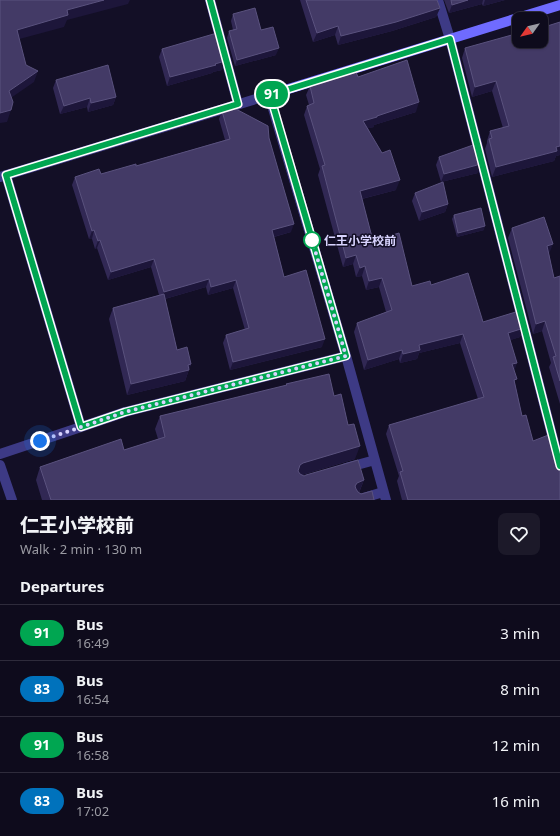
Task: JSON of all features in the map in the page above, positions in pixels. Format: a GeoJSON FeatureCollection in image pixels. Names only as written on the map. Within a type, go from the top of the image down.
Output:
{"type":"FeatureCollection","features":[{"type":"Feature","properties":{"kind":"street"},"geometry":{"type":"LineString","coordinates":[[210,0],[238,104]]}},
{"type":"Feature","properties":{"kind":"street"},"geometry":{"type":"LineString","coordinates":[[438,0],[450,39],[560,466]]}},
{"type":"Feature","properties":{"kind":"street"},"geometry":{"type":"LineString","coordinates":[[81,427],[3,176],[560,5]]}},
{"type":"Feature","properties":{"kind":"street"},"geometry":{"type":"LineString","coordinates":[[270,95],[385,496],[357,500]]}},
{"type":"Feature","properties":{"kind":"street"},"geometry":{"type":"LineString","coordinates":[[0,454],[125,412],[346,356]]}},
{"type":"Feature","properties":{"kind":"street"},"geometry":{"type":"LineString","coordinates":[[337,471],[374,460]]}},
{"type":"Feature","properties":{"kind":"street"},"geometry":{"type":"LineString","coordinates":[[0,464],[12,500]]}},
{"type":"Feature","properties":{"kind":"building"},"geometry":{"type":"Polygon","coordinates":[[[0,0],[104,0],[67,10],[68,15],[17,30],[26,65],[38,71],[9,91],[13,102],[11,110],[0,113],[0,0]]]}},
{"type":"Feature","properties":{"kind":"building"},"geometry":{"type":"Polygon","coordinates":[[[306,0],[437,0],[440,8],[396,22],[341,36],[338,26],[317,33],[306,0]]]}},
{"type":"Feature","properties":{"kind":"building"},"geometry":{"type":"Polygon","coordinates":[[[451,0],[468,0],[452,5],[451,0]]]}},
{"type":"Feature","properties":{"kind":"building"},"geometry":{"type":"Polygon","coordinates":[[[255,8],[261,30],[273,27],[279,48],[237,60],[229,31],[237,29],[233,14],[255,8]]]}},
{"type":"Feature","properties":{"kind":"building"},"geometry":{"type":"Polygon","coordinates":[[[560,22],[560,146],[556,147],[557,151],[496,167],[489,139],[492,138],[490,131],[509,126],[496,81],[475,87],[465,48],[512,35],[512,48],[548,48],[548,26],[560,22]]]}},
{"type":"Feature","properties":{"kind":"building"},"geometry":{"type":"Polygon","coordinates":[[[217,33],[225,61],[215,64],[216,65],[170,77],[162,49],[217,33]]]}},
{"type":"Feature","properties":{"kind":"building"},"geometry":{"type":"Polygon","coordinates":[[[407,60],[419,102],[363,121],[382,153],[390,150],[400,180],[360,191],[373,241],[399,233],[412,286],[430,281],[431,285],[468,273],[483,322],[519,311],[524,328],[508,333],[517,363],[512,364],[517,379],[514,380],[522,416],[526,415],[533,441],[551,434],[557,458],[560,462],[560,500],[408,500],[400,472],[403,471],[389,425],[484,397],[463,334],[419,345],[420,350],[403,354],[402,350],[368,360],[357,323],[392,310],[382,278],[369,281],[365,266],[360,268],[356,255],[346,258],[322,166],[325,165],[307,106],[314,103],[310,86],[356,72],[358,77],[407,60]]]}},
{"type":"Feature","properties":{"kind":"building"},"geometry":{"type":"Polygon","coordinates":[[[108,65],[116,97],[91,103],[90,98],[64,106],[56,80],[108,65]]]}},
{"type":"Feature","properties":{"kind":"building"},"geometry":{"type":"Polygon","coordinates":[[[234,108],[268,126],[269,138],[294,224],[272,230],[284,277],[306,270],[325,339],[233,362],[226,335],[249,328],[236,280],[211,287],[209,279],[164,292],[154,259],[111,272],[100,240],[98,241],[94,230],[92,231],[75,177],[99,169],[101,174],[136,164],[136,166],[230,139],[222,111],[234,108]]]}},
{"type":"Feature","properties":{"kind":"building"},"geometry":{"type":"Polygon","coordinates":[[[476,144],[481,164],[444,174],[439,157],[476,144]]]}},
{"type":"Feature","properties":{"kind":"building"},"geometry":{"type":"Polygon","coordinates":[[[443,182],[448,204],[422,212],[415,193],[443,182]]]}},
{"type":"Feature","properties":{"kind":"building"},"geometry":{"type":"Polygon","coordinates":[[[481,208],[485,226],[458,233],[454,215],[481,208]]]}},
{"type":"Feature","properties":{"kind":"building"},"geometry":{"type":"Polygon","coordinates":[[[544,217],[553,244],[547,246],[554,278],[560,276],[560,381],[553,357],[556,356],[545,321],[536,324],[512,228],[544,217]]]}},
{"type":"Feature","properties":{"kind":"building"},"geometry":{"type":"Polygon","coordinates":[[[164,294],[177,350],[187,347],[191,364],[188,365],[189,370],[131,384],[113,308],[164,294]]]}},
{"type":"Feature","properties":{"kind":"building"},"geometry":{"type":"Polygon","coordinates":[[[329,374],[334,396],[341,394],[348,425],[354,424],[360,446],[303,463],[300,465],[298,471],[304,476],[358,460],[364,480],[357,483],[355,486],[356,489],[361,494],[372,491],[374,500],[51,500],[40,467],[121,439],[124,450],[165,437],[160,416],[329,374]]]}},
{"type":"Feature","properties":{"kind":"bus line","name":"91"},"geometry":{"type":"LineString","coordinates":[[210,0],[238,104],[6,175],[81,427],[125,412],[346,356],[270,95],[450,39],[560,466]]}},
{"type":"Feature","properties":{"kind":"place","name":"仁王小学校前"},"geometry":{"type":"Point","coordinates":[312,240]}},
{"type":"Feature","properties":{"kind":"route"},"geometry":{"type":"LineString","coordinates":[[40,441],[125,412],[346,356],[312,240]]}}]}
